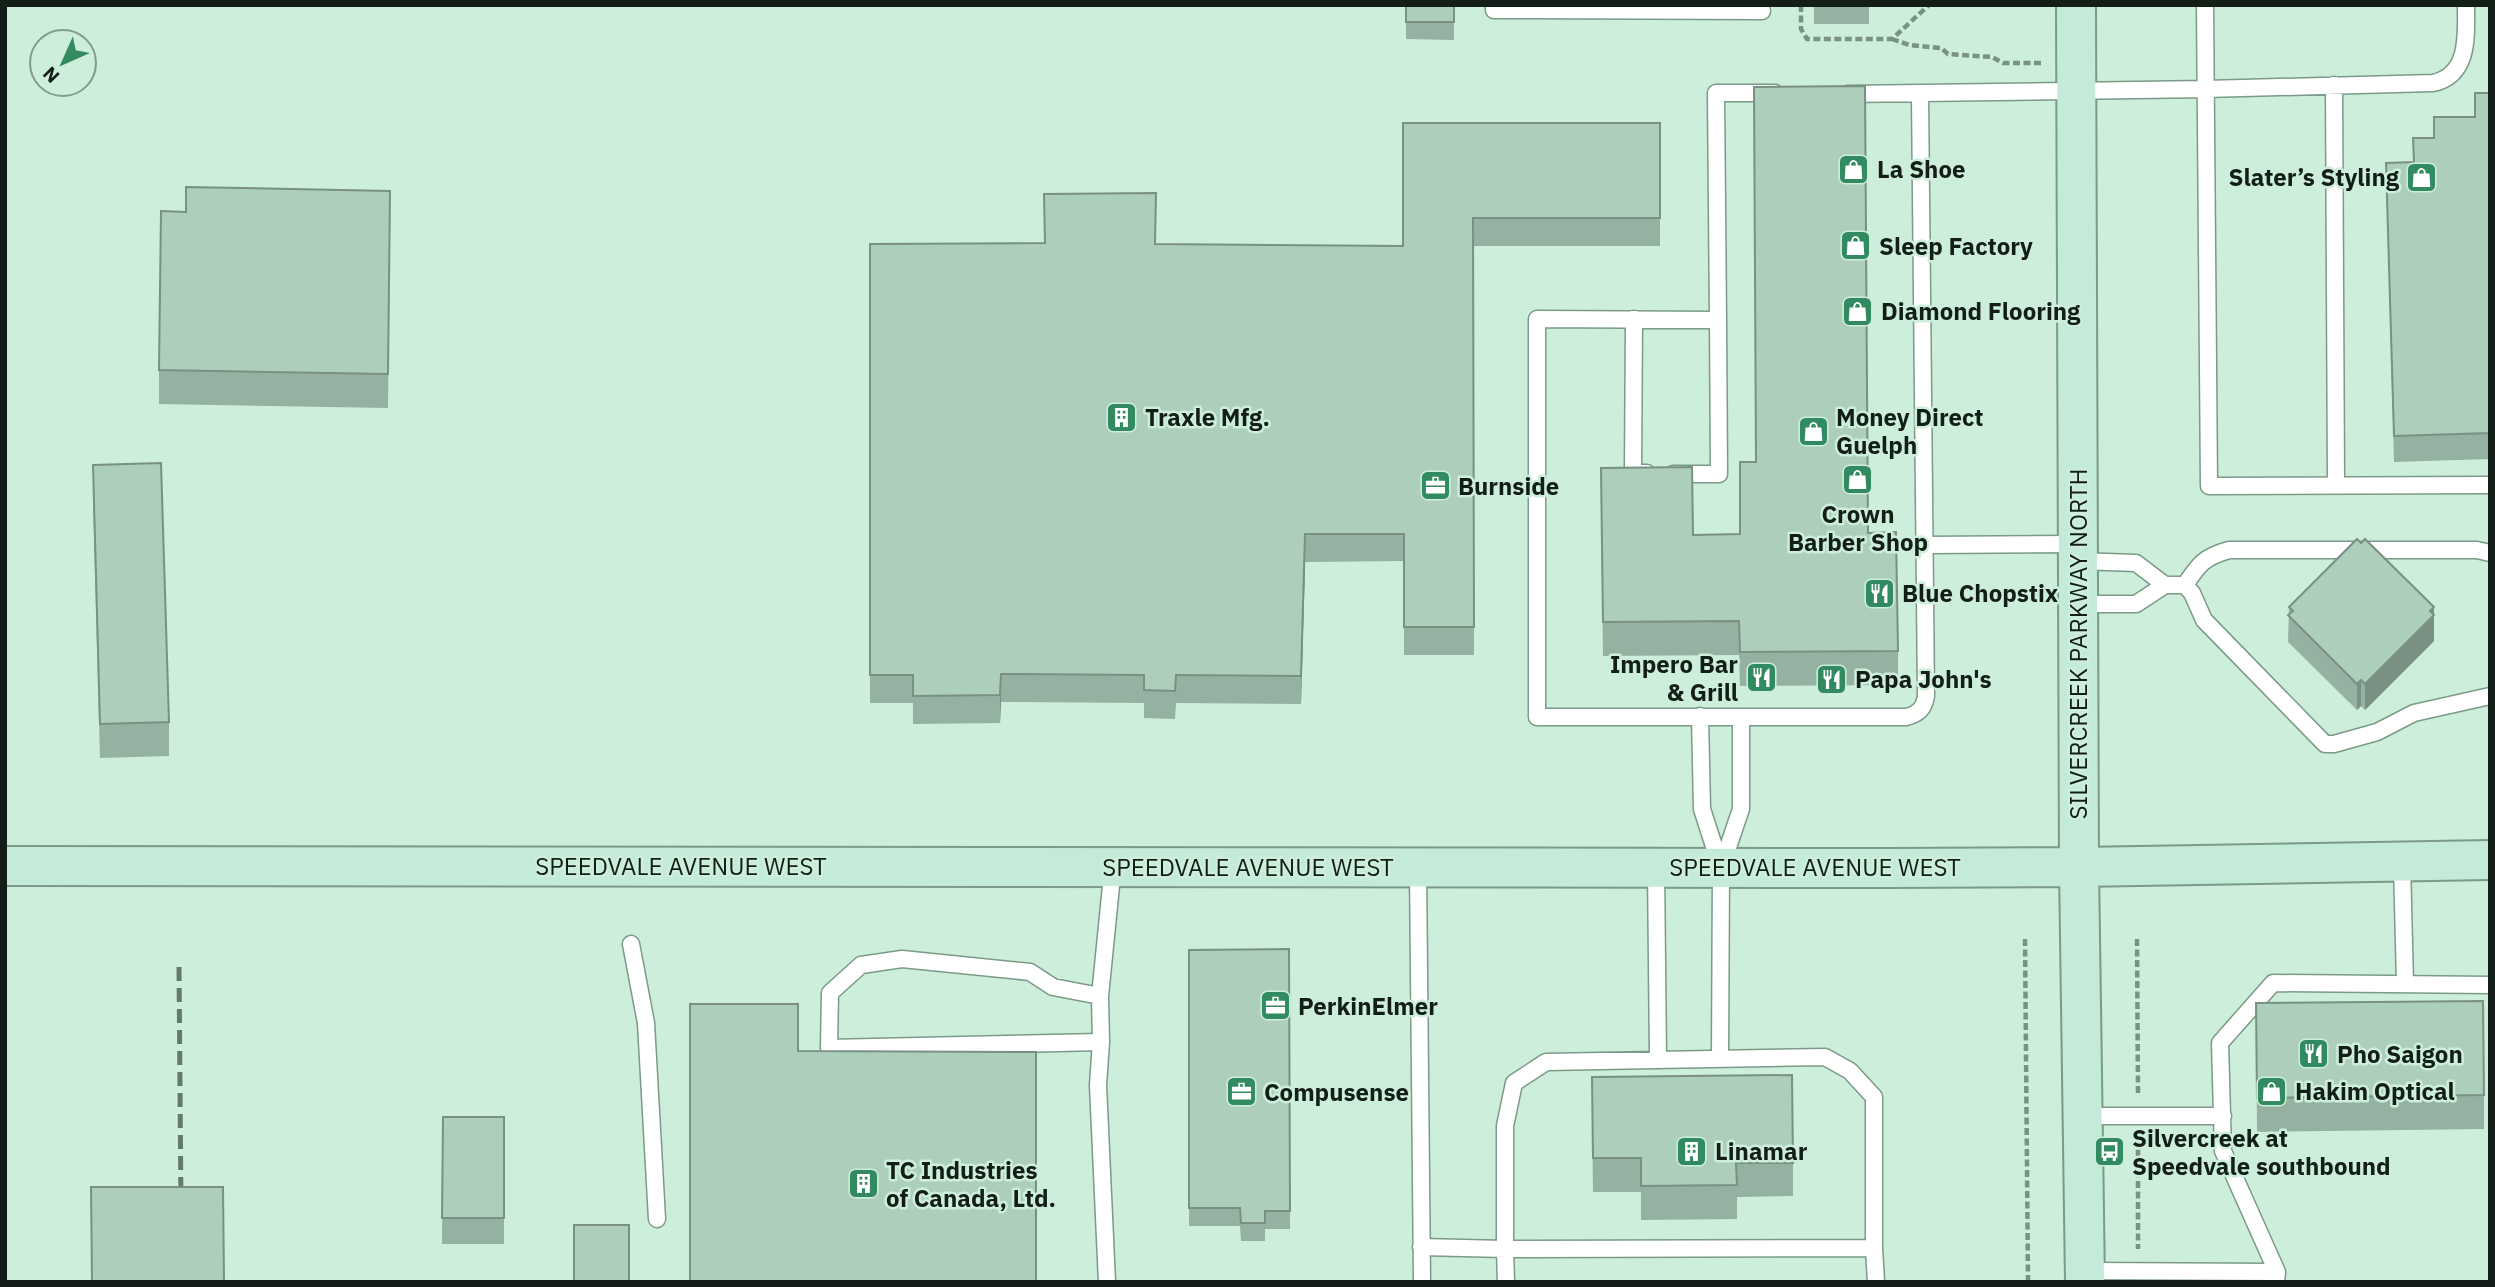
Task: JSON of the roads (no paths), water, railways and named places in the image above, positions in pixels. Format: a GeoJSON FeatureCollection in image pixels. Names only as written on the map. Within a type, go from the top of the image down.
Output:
{"type":"FeatureCollection","features":[{"type":"Feature","properties":{"kind":"main road","name":"SILVERCREEK PARKWAY NORTH"},"geometry":{"type":"LineString","coordinates":[[2076,5],[2079,867],[2085,1276]]}},
{"type":"Feature","properties":{"kind":"main road","name":"SPEEDVALE AVENUE WEST"},"geometry":{"type":"LineString","coordinates":[[5,866],[1721,868],[2079,867],[2490,860]]}},
{"type":"Feature","properties":{"kind":"lane"},"geometry":{"type":"LineString","coordinates":[[1494,5],[1494,10],[1762,11]]}},
{"type":"Feature","properties":{"kind":"lane"},"geometry":{"type":"LineString","coordinates":[[2204,5],[2209,486],[2490,485]]}},
{"type":"Feature","properties":{"kind":"lane"},"geometry":{"type":"LineString","coordinates":[[1825,94],[1920,94],[2076,77],[2206,89],[2443,81],[2456,71],[2463,57],[2466,42],[2466,5]]}},
{"type":"Feature","properties":{"kind":"lane"},"geometry":{"type":"LineString","coordinates":[[2334,85],[2336,485]]}},
{"type":"Feature","properties":{"kind":"lane"},"geometry":{"type":"LineString","coordinates":[[1634,319],[1633,473],[1719,474],[1716,93],[1797,93]]}},
{"type":"Feature","properties":{"kind":"lane"},"geometry":{"type":"LineString","coordinates":[[1718,320],[1537,319],[1537,718],[1915,715],[1922,709],[1926,696],[1920,94]]}},
{"type":"Feature","properties":{"kind":"lane"},"geometry":{"type":"LineString","coordinates":[[1925,545],[2078,553],[2136,563],[2165,585]]}},
{"type":"Feature","properties":{"kind":"lane"},"geometry":{"type":"LineString","coordinates":[[2185,585],[2199,564],[2212,555],[2229,550],[2477,550],[2490,553]]}},
{"type":"Feature","properties":{"kind":"lane"},"geometry":{"type":"LineString","coordinates":[[2079,604],[2136,604],[2165,585],[2185,585],[2192,593],[2204,620],[2325,744],[2377,732],[2414,713],[2490,696]]}},
{"type":"Feature","properties":{"kind":"lane"},"geometry":{"type":"LineString","coordinates":[[1700,716],[1702,809],[1721,868],[1720,1058]]}},
{"type":"Feature","properties":{"kind":"lane"},"geometry":{"type":"LineString","coordinates":[[1721,868],[1741,809],[1741,717]]}},
{"type":"Feature","properties":{"kind":"lane"},"geometry":{"type":"LineString","coordinates":[[2402,863],[2405,984]]}},
{"type":"Feature","properties":{"kind":"lane"},"geometry":{"type":"LineString","coordinates":[[1107,1282],[1098,1085],[1100,996],[1113,866]]}},
{"type":"Feature","properties":{"kind":"lane"},"geometry":{"type":"LineString","coordinates":[[1418,867],[1422,1282]]}},
{"type":"Feature","properties":{"kind":"lane"},"geometry":{"type":"LineString","coordinates":[[1656,867],[1658,1058]]}},
{"type":"Feature","properties":{"kind":"lane"},"geometry":{"type":"LineString","coordinates":[[631,944],[646,1023],[657,1219]]}},
{"type":"Feature","properties":{"kind":"lane"},"geometry":{"type":"LineString","coordinates":[[1100,996],[1053,987],[1030,972],[902,959],[861,965],[830,993],[829,1048],[1101,1042]]}},
{"type":"Feature","properties":{"kind":"lane"},"geometry":{"type":"LineString","coordinates":[[2085,1276],[2276,1277],[2223,1150],[2220,1042],[2273,983],[2490,985]]}},
{"type":"Feature","properties":{"kind":"lane"},"geometry":{"type":"LineString","coordinates":[[1506,1282],[1505,1126],[1514,1083],[1546,1062],[1825,1057],[1850,1070],[1874,1097],[1876,1282]]}},
{"type":"Feature","properties":{"kind":"lane"},"geometry":{"type":"LineString","coordinates":[[2083,1116],[2223,1116]]}},
{"type":"Feature","properties":{"kind":"lane"},"geometry":{"type":"LineString","coordinates":[[1421,1247],[1874,1248]]}},
{"type":"Feature","properties":{"kind":"railway"},"geometry":{"type":"LineString","coordinates":[[179,967],[181,1205]]}},
{"type":"Feature","properties":{"kind":"place","name":"La Shoe"},"geometry":{"type":"Point","coordinates":[1854,169]}},
{"type":"Feature","properties":{"kind":"place","name":"Slater’s Styling"},"geometry":{"type":"Point","coordinates":[2422,177]}},
{"type":"Feature","properties":{"kind":"place","name":"Sleep Factory"},"geometry":{"type":"Point","coordinates":[1856,246]}},
{"type":"Feature","properties":{"kind":"place","name":"Diamond Flooring"},"geometry":{"type":"Point","coordinates":[1858,311]}},
{"type":"Feature","properties":{"kind":"place","name":"Traxle Mfg."},"geometry":{"type":"Point","coordinates":[1122,417]}},
{"type":"Feature","properties":{"kind":"place","name":"Money Direct Guelph"},"geometry":{"type":"Point","coordinates":[1813,431]}},
{"type":"Feature","properties":{"kind":"place","name":"Crown Barber Shop"},"geometry":{"type":"Point","coordinates":[1858,480]}},
{"type":"Feature","properties":{"kind":"place","name":"Burnside"},"geometry":{"type":"Point","coordinates":[1435,486]}},
{"type":"Feature","properties":{"kind":"place","name":"Blue Chopstix"},"geometry":{"type":"Point","coordinates":[1879,593]}},
{"type":"Feature","properties":{"kind":"place","name":"Impero Bar & Grill"},"geometry":{"type":"Point","coordinates":[1761,678]}},
{"type":"Feature","properties":{"kind":"place","name":"Papa John's"},"geometry":{"type":"Point","coordinates":[1832,679]}},
{"type":"Feature","properties":{"kind":"place","name":"PerkinElmer"},"geometry":{"type":"Point","coordinates":[1275,1006]}},
{"type":"Feature","properties":{"kind":"place","name":"Pho Saigon"},"geometry":{"type":"Point","coordinates":[2314,1054]}},
{"type":"Feature","properties":{"kind":"place","name":"Hakim Optical"},"geometry":{"type":"Point","coordinates":[2272,1091]}},
{"type":"Feature","properties":{"kind":"place","name":"Compusense"},"geometry":{"type":"Point","coordinates":[1241,1092]}},
{"type":"Feature","properties":{"kind":"place","name":"Linamar"},"geometry":{"type":"Point","coordinates":[1692,1151]}},
{"type":"Feature","properties":{"kind":"place","name":"Silvercreek at Speedvale southbound"},"geometry":{"type":"Point","coordinates":[2109,1152]}},
{"type":"Feature","properties":{"kind":"place","name":"TC Industries of Canada, Ltd."},"geometry":{"type":"Point","coordinates":[863,1184]}}]}
